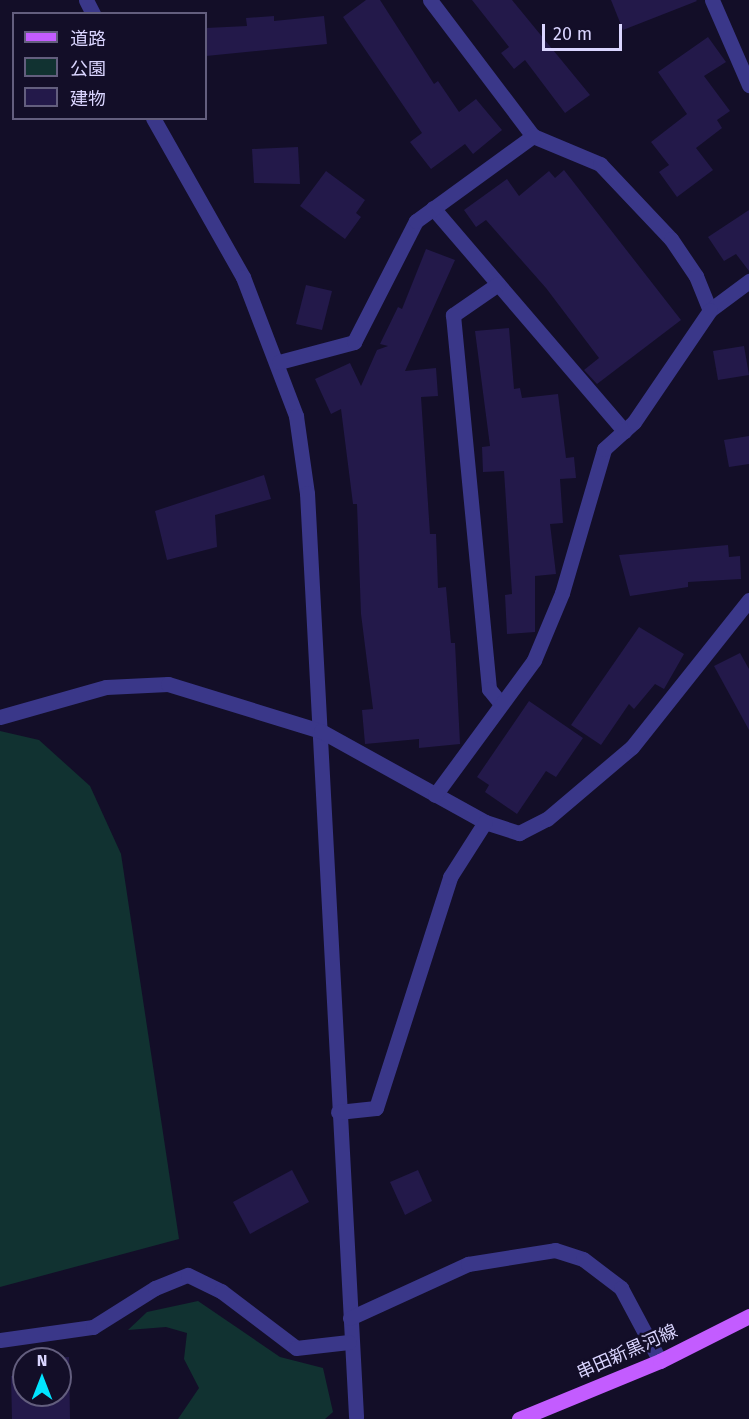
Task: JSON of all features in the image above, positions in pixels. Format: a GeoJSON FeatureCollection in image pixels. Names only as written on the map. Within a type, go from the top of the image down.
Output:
{"type":"FeatureCollection","features":[{"type":"Feature","properties":{"kind":"main road","name":"串田新黒河線"},"geometry":{"type":"LineString","coordinates":[[519,1419],[660,1361],[749,1316]]}},
{"type":"Feature","properties":{"kind":"street"},"geometry":{"type":"LineString","coordinates":[[430,0],[533,136],[600,164],[671,239],[696,276],[710,310]]}},
{"type":"Feature","properties":{"kind":"street"},"geometry":{"type":"LineString","coordinates":[[712,0],[749,85]]}},
{"type":"Feature","properties":{"kind":"street"},"geometry":{"type":"LineString","coordinates":[[154,120],[243,277],[279,362],[296,416],[307,493],[321,731],[350,1342],[356,1418]]}},
{"type":"Feature","properties":{"kind":"street"},"geometry":{"type":"LineString","coordinates":[[279,362],[354,342],[416,221],[533,136]]}},
{"type":"Feature","properties":{"kind":"street"},"geometry":{"type":"LineString","coordinates":[[433,208],[624,431]]}},
{"type":"Feature","properties":{"kind":"street"},"geometry":{"type":"LineString","coordinates":[[435,795],[534,660],[562,593],[604,449],[624,431],[710,310],[749,281]]}},
{"type":"Feature","properties":{"kind":"street"},"geometry":{"type":"LineString","coordinates":[[498,284],[453,315],[489,689],[501,704]]}},
{"type":"Feature","properties":{"kind":"street"},"geometry":{"type":"LineString","coordinates":[[0,717],[106,687],[168,684],[321,731],[485,822],[519,833],[547,819],[632,747],[749,600]]}},
{"type":"Feature","properties":{"kind":"street"},"geometry":{"type":"LineString","coordinates":[[338,1112],[376,1108],[450,877],[485,822]]}},
{"type":"Feature","properties":{"kind":"street"},"geometry":{"type":"LineString","coordinates":[[350,1318],[468,1264],[555,1250],[584,1259],[621,1288],[660,1361]]}},
{"type":"Feature","properties":{"kind":"street"},"geometry":{"type":"LineString","coordinates":[[0,1340],[93,1327],[155,1288],[189,1275],[221,1291],[296,1348],[350,1342]]}},
{"type":"Feature","properties":{"kind":"green space"},"geometry":{"type":"Polygon","coordinates":[[[0,731],[39,740],[90,786],[121,854],[179,1239],[0,1287],[0,731]]]}},
{"type":"Feature","properties":{"kind":"green space"},"geometry":{"type":"Polygon","coordinates":[[[198,1301],[280,1357],[323,1368],[333,1412],[325,1419],[178,1419],[199,1388],[184,1359],[187,1333],[166,1327],[128,1330],[147,1312],[198,1301]]]}},
{"type":"Feature","properties":{"kind":"building"},"geometry":{"type":"Polygon","coordinates":[[[366,0],[380,0],[434,84],[438,81],[459,112],[476,99],[502,130],[473,154],[465,144],[431,169],[410,142],[422,133],[343,17],[366,0]]]}},
{"type":"Feature","properties":{"kind":"building"},"geometry":{"type":"Polygon","coordinates":[[[472,0],[512,0],[590,95],[565,113],[525,60],[514,69],[501,53],[509,47],[472,0]]]}},
{"type":"Feature","properties":{"kind":"building"},"geometry":{"type":"Polygon","coordinates":[[[611,0],[696,0],[697,1],[623,30],[611,0]]]}},
{"type":"Feature","properties":{"kind":"building"},"geometry":{"type":"Polygon","coordinates":[[[274,16],[274,21],[324,16],[327,44],[207,56],[207,28],[247,26],[246,18],[274,16]]]}},
{"type":"Feature","properties":{"kind":"building"},"geometry":{"type":"Polygon","coordinates":[[[708,37],[726,62],[704,76],[730,111],[717,120],[722,128],[696,148],[713,170],[677,197],[659,172],[669,165],[651,142],[687,114],[658,72],[708,37]]]}},
{"type":"Feature","properties":{"kind":"building"},"geometry":{"type":"Polygon","coordinates":[[[298,147],[300,184],[254,183],[252,149],[298,147]]]}},
{"type":"Feature","properties":{"kind":"building"},"geometry":{"type":"Polygon","coordinates":[[[564,170],[681,320],[597,384],[584,370],[599,358],[546,288],[486,220],[476,227],[464,210],[507,179],[519,196],[549,171],[555,178],[564,170]]]}},
{"type":"Feature","properties":{"kind":"building"},"geometry":{"type":"Polygon","coordinates":[[[326,171],[365,200],[356,213],[361,217],[345,239],[300,206],[326,171]]]}},
{"type":"Feature","properties":{"kind":"building"},"geometry":{"type":"Polygon","coordinates":[[[749,210],[749,271],[736,254],[724,261],[708,237],[749,210]]]}},
{"type":"Feature","properties":{"kind":"building"},"geometry":{"type":"Polygon","coordinates":[[[426,249],[455,260],[405,371],[436,368],[438,396],[421,397],[430,534],[436,534],[438,588],[446,587],[451,643],[455,643],[460,744],[419,748],[419,739],[365,744],[362,710],[373,709],[361,614],[357,504],[353,504],[341,409],[331,414],[315,379],[350,363],[361,386],[377,350],[388,346],[380,344],[398,307],[402,309],[426,249]]]}},
{"type":"Feature","properties":{"kind":"building"},"geometry":{"type":"Polygon","coordinates":[[[306,285],[332,291],[322,330],[296,324],[306,285]]]}},
{"type":"Feature","properties":{"kind":"building"},"geometry":{"type":"Polygon","coordinates":[[[509,328],[514,389],[520,388],[522,398],[558,394],[566,458],[574,457],[576,478],[560,479],[563,523],[550,524],[556,574],[535,576],[535,632],[507,634],[505,595],[512,594],[504,471],[483,472],[482,447],[490,446],[475,331],[509,328]]]}},
{"type":"Feature","properties":{"kind":"building"},"geometry":{"type":"Polygon","coordinates":[[[744,346],[749,375],[718,380],[713,351],[744,346]]]}},
{"type":"Feature","properties":{"kind":"building"},"geometry":{"type":"Polygon","coordinates":[[[749,436],[749,464],[729,467],[724,440],[749,436]]]}},
{"type":"Feature","properties":{"kind":"building"},"geometry":{"type":"Polygon","coordinates":[[[264,475],[271,499],[215,515],[217,547],[167,560],[155,511],[264,475]]]}},
{"type":"Feature","properties":{"kind":"building"},"geometry":{"type":"Polygon","coordinates":[[[728,545],[729,557],[740,556],[741,579],[688,582],[688,587],[630,596],[619,555],[728,545]]]}},
{"type":"Feature","properties":{"kind":"building"},"geometry":{"type":"Polygon","coordinates":[[[639,627],[684,654],[664,689],[655,684],[634,709],[629,704],[601,745],[571,725],[639,627]]]}},
{"type":"Feature","properties":{"kind":"building"},"geometry":{"type":"Polygon","coordinates":[[[740,653],[749,669],[749,730],[714,666],[740,653]]]}},
{"type":"Feature","properties":{"kind":"building"},"geometry":{"type":"Polygon","coordinates":[[[529,701],[583,738],[556,777],[546,771],[517,814],[485,792],[489,785],[477,777],[529,701]]]}},
{"type":"Feature","properties":{"kind":"building"},"geometry":{"type":"Polygon","coordinates":[[[292,1170],[309,1202],[250,1234],[233,1202],[292,1170]]]}},
{"type":"Feature","properties":{"kind":"building"},"geometry":{"type":"Polygon","coordinates":[[[418,1170],[432,1201],[405,1215],[390,1182],[418,1170]]]}},
{"type":"Feature","properties":{"kind":"building"},"geometry":{"type":"Polygon","coordinates":[[[11,1376],[12,1407],[70,1407],[70,1419],[12,1419],[11,1376]]]}}]}
